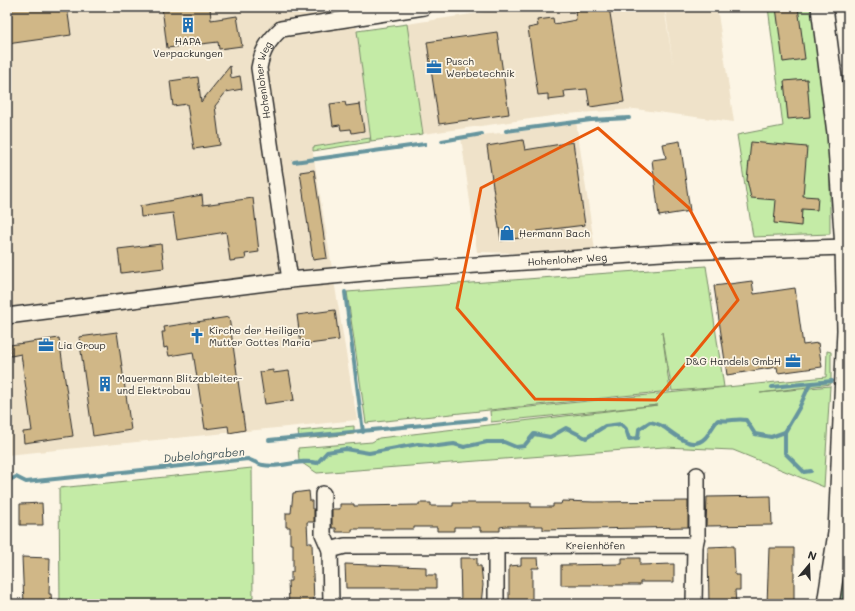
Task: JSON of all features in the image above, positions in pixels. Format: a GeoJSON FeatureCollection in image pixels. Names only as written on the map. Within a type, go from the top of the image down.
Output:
{"type":"FeatureCollection","features":[{"type":"Feature","properties":{"kind":"street","name":"Hohenloher Weg"},"geometry":{"type":"LineString","coordinates":[[290,280],[258,68],[261,54],[268,40],[281,29],[424,7]]}},
{"type":"Feature","properties":{"kind":"street"},"geometry":{"type":"LineString","coordinates":[[822,7],[838,133],[846,248],[848,330],[847,404],[839,533],[828,604]]}},
{"type":"Feature","properties":{"kind":"street","name":"Hohenloher Weg"},"geometry":{"type":"LineString","coordinates":[[7,316],[290,280],[386,271],[677,252],[846,248]]}},
{"type":"Feature","properties":{"kind":"street"},"geometry":{"type":"LineString","coordinates":[[694,604],[697,536],[697,475]]}},
{"type":"Feature","properties":{"kind":"street"},"geometry":{"type":"LineString","coordinates":[[323,494],[323,534],[330,550],[331,604]]}},
{"type":"Feature","properties":{"kind":"street"},"geometry":{"type":"LineString","coordinates":[[496,545],[496,604]]}},
{"type":"Feature","properties":{"kind":"street","name":"Kreienhöfen"},"geometry":{"type":"LineString","coordinates":[[330,550],[344,546],[696,546]]}},
{"type":"Feature","properties":{"kind":"highlighted area"},"geometry":{"type":"Polygon","coordinates":[[[598,128],[689,208],[738,300],[656,400],[535,399],[457,308],[481,188],[598,128]]]}},
{"type":"Feature","properties":{"kind":"shaded area"},"geometry":{"type":"Polygon","coordinates":[[[7,7],[354,7],[370,137],[312,147],[357,420],[7,455],[7,7]]]}},
{"type":"Feature","properties":{"kind":"shaded area"},"geometry":{"type":"Polygon","coordinates":[[[517,7],[664,7],[673,64],[665,7],[717,7],[734,122],[635,109],[566,114],[423,134],[407,24],[517,7]]]}},
{"type":"Feature","properties":{"kind":"shaded area"},"geometry":{"type":"Polygon","coordinates":[[[576,121],[595,250],[545,254],[477,252],[461,137],[531,130],[576,121]]]}},
{"type":"Feature","properties":{"kind":"green space"},"geometry":{"type":"Polygon","coordinates":[[[768,7],[816,7],[830,127],[830,234],[753,237],[737,135],[783,126],[768,7]]]}},
{"type":"Feature","properties":{"kind":"green space"},"geometry":{"type":"Polygon","coordinates":[[[407,24],[423,134],[371,141],[357,31],[407,24]]]}},
{"type":"Feature","properties":{"kind":"green space"},"geometry":{"type":"Polygon","coordinates":[[[370,138],[370,142],[313,151],[313,147],[370,138]]]}},
{"type":"Feature","properties":{"kind":"green space"},"geometry":{"type":"Polygon","coordinates":[[[706,266],[724,387],[672,391],[662,332],[670,391],[366,423],[347,292],[706,266]]]}},
{"type":"Feature","properties":{"kind":"green space"},"geometry":{"type":"Polygon","coordinates":[[[827,351],[831,352],[831,384],[760,393],[830,386],[824,487],[733,450],[664,447],[317,473],[299,461],[298,448],[372,442],[379,438],[658,405],[491,422],[490,411],[826,377],[827,351]]]}},
{"type":"Feature","properties":{"kind":"green space"},"geometry":{"type":"Polygon","coordinates":[[[354,426],[354,434],[299,439],[298,431],[354,426]]]}},
{"type":"Feature","properties":{"kind":"green space"},"geometry":{"type":"Polygon","coordinates":[[[252,468],[253,604],[60,604],[59,488],[252,468]]]}},
{"type":"Feature","properties":{"kind":"green space"},"geometry":{"type":"Polygon","coordinates":[[[844,576],[848,580],[848,604],[840,604],[844,576]]]}},
{"type":"Feature","properties":{"kind":"building"},"geometry":{"type":"Polygon","coordinates":[[[7,7],[67,7],[71,35],[7,44],[7,7]]]}},
{"type":"Feature","properties":{"kind":"building","name":"HAPA Verpackungen"},"geometry":{"type":"Polygon","coordinates":[[[162,7],[210,7],[211,20],[237,16],[242,46],[219,49],[218,42],[167,48],[162,7]]]}},
{"type":"Feature","properties":{"kind":"building"},"geometry":{"type":"Polygon","coordinates":[[[598,7],[609,7],[624,102],[590,107],[587,89],[564,91],[565,98],[548,100],[548,94],[538,95],[528,28],[538,26],[537,20],[553,18],[554,24],[576,20],[575,11],[598,7]]]}},
{"type":"Feature","properties":{"kind":"building"},"geometry":{"type":"Polygon","coordinates":[[[776,7],[798,7],[805,59],[783,62],[776,7]]]}},
{"type":"Feature","properties":{"kind":"building"},"geometry":{"type":"Polygon","coordinates":[[[497,32],[509,114],[439,124],[427,42],[497,32]]]}},
{"type":"Feature","properties":{"kind":"building"},"geometry":{"type":"Polygon","coordinates":[[[230,66],[231,78],[240,76],[242,89],[226,92],[215,106],[220,145],[194,149],[187,104],[173,106],[170,81],[198,77],[201,102],[230,66]]]}},
{"type":"Feature","properties":{"kind":"building"},"geometry":{"type":"Polygon","coordinates":[[[807,79],[810,117],[788,119],[784,81],[807,79]]]}},
{"type":"Feature","properties":{"kind":"building"},"geometry":{"type":"Polygon","coordinates":[[[345,102],[346,106],[360,104],[364,131],[352,133],[351,129],[341,130],[340,125],[333,126],[330,104],[345,102]]]}},
{"type":"Feature","properties":{"kind":"building"},"geometry":{"type":"Polygon","coordinates":[[[523,140],[525,150],[573,142],[585,225],[537,231],[538,235],[501,241],[487,146],[523,140]]]}},
{"type":"Feature","properties":{"kind":"building"},"geometry":{"type":"Polygon","coordinates":[[[680,141],[690,211],[659,216],[652,160],[666,158],[663,144],[680,141]]]}},
{"type":"Feature","properties":{"kind":"building"},"geometry":{"type":"Polygon","coordinates":[[[751,142],[807,147],[803,196],[818,197],[817,210],[802,209],[801,226],[774,223],[776,200],[751,198],[747,180],[751,142]]]}},
{"type":"Feature","properties":{"kind":"building"},"geometry":{"type":"Polygon","coordinates":[[[314,170],[327,258],[313,260],[300,172],[314,170]]]}},
{"type":"Feature","properties":{"kind":"building"},"geometry":{"type":"Polygon","coordinates":[[[202,195],[203,205],[253,198],[259,252],[245,254],[246,259],[230,261],[226,232],[177,240],[173,213],[141,217],[140,206],[202,195]]]}},
{"type":"Feature","properties":{"kind":"building"},"geometry":{"type":"Polygon","coordinates":[[[161,244],[164,268],[121,273],[118,249],[161,244]]]}},
{"type":"Feature","properties":{"kind":"building"},"geometry":{"type":"Polygon","coordinates":[[[752,281],[754,294],[795,288],[803,345],[818,343],[822,367],[778,373],[777,367],[727,375],[714,286],[752,281]]]}},
{"type":"Feature","properties":{"kind":"building"},"geometry":{"type":"Polygon","coordinates":[[[335,310],[339,340],[301,345],[297,315],[335,310]]]}},
{"type":"Feature","properties":{"kind":"building"},"geometry":{"type":"Polygon","coordinates":[[[229,317],[245,430],[229,433],[228,426],[205,429],[193,352],[169,356],[167,347],[164,348],[162,332],[165,332],[164,327],[229,317]]]}},
{"type":"Feature","properties":{"kind":"building","name":"Mauermann Blitzableiter- und Elektrobau"},"geometry":{"type":"Polygon","coordinates":[[[117,332],[131,430],[93,436],[79,337],[117,332]]]}},
{"type":"Feature","properties":{"kind":"building"},"geometry":{"type":"Polygon","coordinates":[[[59,338],[73,436],[24,443],[23,432],[32,431],[21,354],[11,356],[10,345],[59,338]]]}},
{"type":"Feature","properties":{"kind":"building"},"geometry":{"type":"Polygon","coordinates":[[[273,370],[273,373],[289,371],[294,400],[265,404],[260,372],[273,370]]]}},
{"type":"Feature","properties":{"kind":"building"},"geometry":{"type":"Polygon","coordinates":[[[309,491],[310,501],[312,501],[312,509],[314,509],[314,522],[307,522],[308,543],[312,543],[314,604],[289,604],[288,581],[291,581],[291,572],[293,572],[293,544],[290,544],[290,527],[286,527],[286,513],[291,513],[293,493],[309,491]]]}},
{"type":"Feature","properties":{"kind":"building"},"geometry":{"type":"Polygon","coordinates":[[[771,496],[772,525],[706,526],[707,497],[771,496]]]}},
{"type":"Feature","properties":{"kind":"building"},"geometry":{"type":"Polygon","coordinates":[[[562,501],[688,501],[688,527],[543,530],[543,526],[506,526],[500,527],[500,531],[480,531],[480,527],[454,527],[454,531],[437,531],[437,527],[414,527],[414,529],[352,529],[352,532],[336,532],[336,528],[332,528],[332,509],[340,509],[340,504],[354,504],[354,506],[419,505],[419,503],[431,503],[431,506],[453,506],[453,503],[531,503],[531,507],[553,507],[553,504],[561,504],[562,501]]]}},
{"type":"Feature","properties":{"kind":"building"},"geometry":{"type":"Polygon","coordinates":[[[42,503],[43,525],[20,525],[20,504],[42,503]]]}},
{"type":"Feature","properties":{"kind":"building"},"geometry":{"type":"Polygon","coordinates":[[[734,546],[735,575],[740,575],[740,590],[735,590],[736,604],[709,604],[708,547],[734,546]]]}},
{"type":"Feature","properties":{"kind":"building"},"geometry":{"type":"Polygon","coordinates":[[[769,548],[794,548],[794,604],[767,604],[769,548]]]}},
{"type":"Feature","properties":{"kind":"building"},"geometry":{"type":"Polygon","coordinates":[[[22,557],[50,558],[49,594],[51,594],[52,604],[24,604],[22,557]]]}},
{"type":"Feature","properties":{"kind":"building"},"geometry":{"type":"Polygon","coordinates":[[[460,558],[477,558],[477,566],[481,566],[483,585],[481,604],[461,604],[460,558]]]}},
{"type":"Feature","properties":{"kind":"building"},"geometry":{"type":"Polygon","coordinates":[[[521,558],[538,558],[539,568],[532,568],[532,604],[509,604],[509,566],[521,565],[521,558]]]}},
{"type":"Feature","properties":{"kind":"building"},"geometry":{"type":"Polygon","coordinates":[[[622,558],[640,558],[640,565],[674,564],[674,582],[640,582],[640,585],[561,585],[561,565],[622,564],[622,558]]]}},
{"type":"Feature","properties":{"kind":"building"},"geometry":{"type":"Polygon","coordinates":[[[345,564],[426,567],[426,575],[436,575],[436,588],[346,588],[345,564]]]}},
{"type":"Feature","properties":{"kind":"waterway"},"geometry":{"type":"LineString","coordinates":[[506,131],[591,120],[629,118]]}},
{"type":"Feature","properties":{"kind":"waterway"},"geometry":{"type":"LineString","coordinates":[[442,141],[482,134]]}},
{"type":"Feature","properties":{"kind":"waterway"},"geometry":{"type":"LineString","coordinates":[[294,162],[425,144]]}},
{"type":"Feature","properties":{"kind":"waterway"},"geometry":{"type":"LineString","coordinates":[[345,292],[363,432]]}},
{"type":"Feature","properties":{"kind":"waterway","name":"Dubelohgraben"},"geometry":{"type":"LineString","coordinates":[[772,387],[832,381]]}},
{"type":"Feature","properties":{"kind":"waterway","name":"Dubelohgraben"},"geometry":{"type":"LineString","coordinates":[[7,481],[16,477],[26,482],[248,459],[261,465],[270,466],[304,462],[317,463],[327,452],[345,449],[369,453],[418,444],[438,446],[454,444],[464,447],[487,442],[504,442],[516,447],[524,446],[534,434],[550,437],[566,428],[586,438],[605,426],[621,424],[626,429],[629,439],[638,438],[639,429],[650,422],[661,425],[677,437],[694,443],[700,442],[705,438],[718,420],[746,420],[755,434],[771,437],[785,432],[799,408],[810,384]]}},
{"type":"Feature","properties":{"kind":"waterway","name":"Dubelohgraben"},"geometry":{"type":"LineString","coordinates":[[269,440],[485,419]]}},
{"type":"Feature","properties":{"kind":"waterway"},"geometry":{"type":"LineString","coordinates":[[785,432],[785,453],[804,472],[811,471]]}},
{"type":"Feature","properties":{"kind":"waterway"},"geometry":{"type":"LineString","coordinates":[[844,604],[845,590],[848,593]]}},
{"type":"Feature","properties":{"kind":"place","name":"HAPA Verpackungen"},"geometry":{"type":"Point","coordinates":[188,25]}},
{"type":"Feature","properties":{"kind":"place","name":"Pusch Werbetechnik"},"geometry":{"type":"Point","coordinates":[434,67]}},
{"type":"Feature","properties":{"kind":"place","name":"Hermann Bach"},"geometry":{"type":"Point","coordinates":[507,233]}},
{"type":"Feature","properties":{"kind":"place","name":"Kirche der Heiligen Mutter Gottes Maria"},"geometry":{"type":"Point","coordinates":[197,336]}},
{"type":"Feature","properties":{"kind":"place","name":"Lia Group"},"geometry":{"type":"Point","coordinates":[46,345]}},
{"type":"Feature","properties":{"kind":"place","name":"D&G Handels GmbH"},"geometry":{"type":"Point","coordinates":[793,361]}},
{"type":"Feature","properties":{"kind":"place","name":"Mauermann Blitzableiter- und Elektrobau"},"geometry":{"type":"Point","coordinates":[105,384]}}]}
